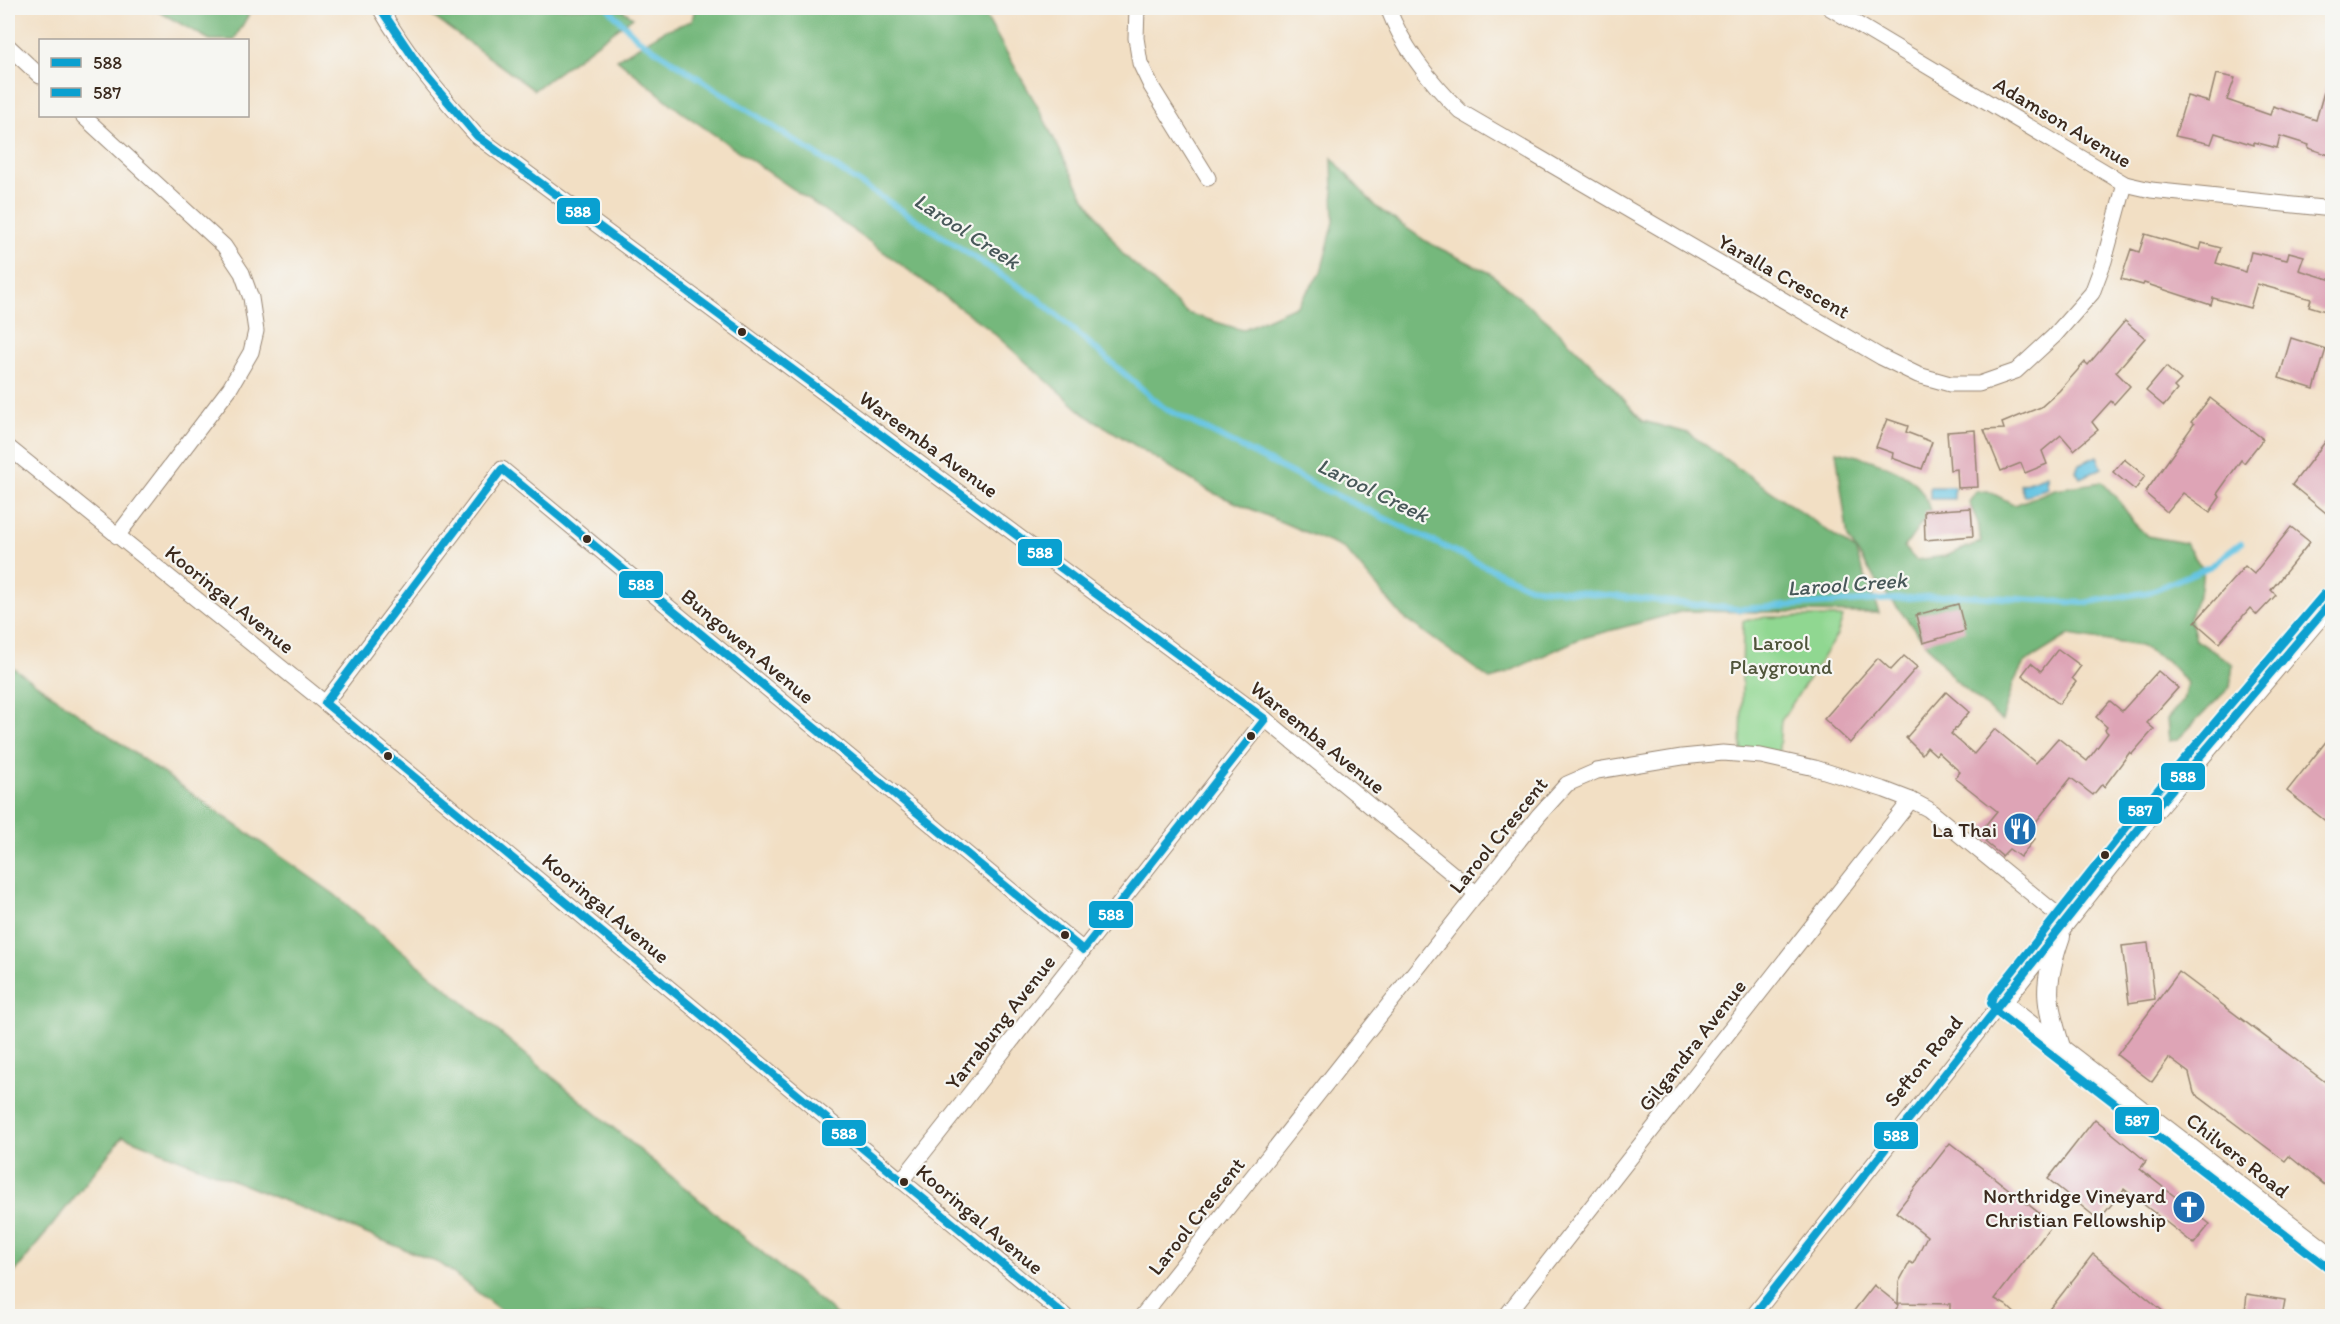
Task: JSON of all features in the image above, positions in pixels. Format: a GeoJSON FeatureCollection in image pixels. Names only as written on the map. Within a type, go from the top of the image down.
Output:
{"type":"FeatureCollection","features":[{"type":"Feature","properties":{"kind":"street","name":"Wareemba Avenue"},"geometry":{"type":"LineString","coordinates":[[381,8],[391,27],[431,85],[477,136],[1265,719],[1477,894]]}},
{"type":"Feature","properties":{"kind":"street"},"geometry":{"type":"LineString","coordinates":[[1137,8],[1136,39],[1140,63],[1151,86],[1208,178]]}},
{"type":"Feature","properties":{"kind":"street","name":"Yaralla Crescent"},"geometry":{"type":"LineString","coordinates":[[1388,8],[1411,53],[1433,85],[1461,112],[1881,357],[1918,375],[1950,384],[1979,384],[2016,371],[2062,327],[2092,293],[2104,261],[2125,184]]}},
{"type":"Feature","properties":{"kind":"street","name":"Adamson Avenue"},"geometry":{"type":"LineString","coordinates":[[1830,8],[2125,184],[2151,190],[2332,209]]}},
{"type":"Feature","properties":{"kind":"street"},"geometry":{"type":"LineString","coordinates":[[8,46],[39,75]]}},
{"type":"Feature","properties":{"kind":"street"},"geometry":{"type":"LineString","coordinates":[[84,117],[224,246],[242,273],[252,298],[256,331],[251,352],[230,388],[117,536]]}},
{"type":"Feature","properties":{"kind":"street","name":"Kooringal Avenue"},"geometry":{"type":"LineString","coordinates":[[8,447],[326,703],[1065,1317]]}},
{"type":"Feature","properties":{"kind":"street","name":"Bungowen Avenue"},"geometry":{"type":"LineString","coordinates":[[326,703],[502,469],[1083,950]]}},
{"type":"Feature","properties":{"kind":"street","name":"Sefton Road"},"geometry":{"type":"LineString","coordinates":[[1753,1317],[2141,826],[2332,601]]}},
{"type":"Feature","properties":{"kind":"street","name":"Yarrabung Avenue"},"geometry":{"type":"LineString","coordinates":[[901,1181],[1265,719]]}},
{"type":"Feature","properties":{"kind":"street","name":"Larool Crescent"},"geometry":{"type":"LineString","coordinates":[[1142,1317],[1539,815],[1567,784],[1597,771],[1682,757],[1742,753],[1815,768],[1911,800],[1928,810],[2065,921]]}},
{"type":"Feature","properties":{"kind":"street","name":"Gilgandra Avenue"},"geometry":{"type":"LineString","coordinates":[[1506,1317],[1911,800]]}},
{"type":"Feature","properties":{"kind":"street","name":"Sefton Road"},"geometry":{"type":"LineString","coordinates":[[2061,1050],[2048,1005],[2048,977],[2065,921]]}},
{"type":"Feature","properties":{"kind":"street","name":"Chilvers Road"},"geometry":{"type":"LineString","coordinates":[[2001,1003],[2332,1258]]}},
{"type":"Feature","properties":{"kind":"green space"},"geometry":{"type":"Polygon","coordinates":[[[152,8],[245,8],[249,14],[235,39],[208,39],[152,8]]]}},
{"type":"Feature","properties":{"kind":"green space"},"geometry":{"type":"Polygon","coordinates":[[[421,8],[619,8],[633,17],[534,90],[421,8]]]}},
{"type":"Feature","properties":{"kind":"green space"},"geometry":{"type":"Polygon","coordinates":[[[695,8],[981,8],[1039,109],[1081,192],[1123,254],[1187,313],[1242,330],[1298,305],[1321,272],[1334,222],[1332,158],[1375,206],[1427,242],[1490,273],[1553,326],[1602,375],[1643,421],[1688,433],[1855,550],[1879,613],[1684,611],[1579,639],[1491,680],[1403,617],[1345,549],[1211,492],[1084,414],[989,329],[870,242],[680,111],[617,59],[666,30],[692,21],[695,8]]]}},
{"type":"Feature","properties":{"kind":"green space"},"geometry":{"type":"Polygon","coordinates":[[[1836,451],[1891,468],[1910,479],[1919,488],[1931,510],[1904,548],[1916,560],[1945,556],[1981,542],[1978,523],[1969,502],[1976,492],[1988,491],[2015,505],[2055,489],[2102,482],[2147,536],[2185,543],[2203,569],[2201,588],[2190,616],[2196,640],[2233,664],[2230,687],[2178,739],[2169,741],[2167,719],[2183,700],[2187,683],[2166,660],[2140,646],[2069,635],[2024,663],[2013,684],[2002,721],[1954,679],[1875,579],[1848,538],[1836,451]]]}},
{"type":"Feature","properties":{"kind":"green space","name":"Larool Playground"},"geometry":{"type":"Polygon","coordinates":[[[1766,617],[1843,617],[1837,635],[1781,721],[1778,760],[1741,753],[1743,621],[1766,617]]]}},
{"type":"Feature","properties":{"kind":"green space"},"geometry":{"type":"Polygon","coordinates":[[[8,664],[334,894],[838,1316],[508,1316],[441,1264],[123,1136],[8,1281],[8,664]]]}},
{"type":"Feature","properties":{"kind":"water"},"geometry":{"type":"Polygon","coordinates":[[[2097,456],[2102,468],[2080,478],[2076,471],[2078,465],[2097,456]]]}},
{"type":"Feature","properties":{"kind":"water"},"geometry":{"type":"Polygon","coordinates":[[[2047,475],[2048,488],[2024,496],[2020,485],[2047,475]]]}},
{"type":"Feature","properties":{"kind":"water"},"geometry":{"type":"Polygon","coordinates":[[[1930,487],[1954,487],[1954,499],[1930,499],[1930,487]]]}},
{"type":"Feature","properties":{"kind":"building"},"geometry":{"type":"Polygon","coordinates":[[[2216,74],[2235,78],[2227,100],[2270,115],[2273,106],[2316,120],[2328,78],[2332,78],[2332,156],[2308,148],[2309,145],[2280,136],[2277,148],[2254,142],[2254,145],[2215,133],[2211,144],[2175,136],[2187,96],[2209,102],[2216,74]]]}},
{"type":"Feature","properties":{"kind":"building"},"geometry":{"type":"Polygon","coordinates":[[[2145,234],[2200,250],[2202,243],[2221,248],[2216,263],[2246,272],[2251,252],[2287,260],[2289,252],[2304,256],[2299,270],[2332,280],[2332,313],[2309,306],[2311,299],[2257,284],[2250,308],[2213,298],[2211,305],[2144,283],[2143,285],[2121,279],[2131,249],[2139,252],[2145,234]]]}},
{"type":"Feature","properties":{"kind":"building"},"geometry":{"type":"Polygon","coordinates":[[[2125,321],[2145,338],[2116,372],[2130,386],[2114,404],[2111,401],[2092,422],[2098,430],[2074,450],[2061,435],[2042,451],[2047,464],[2025,473],[2021,463],[2001,471],[1984,430],[2004,429],[2002,423],[2041,407],[2085,362],[2088,365],[2125,321]]]}},
{"type":"Feature","properties":{"kind":"building"},"geometry":{"type":"Polygon","coordinates":[[[2291,338],[2326,349],[2314,389],[2279,378],[2291,338]]]}},
{"type":"Feature","properties":{"kind":"building"},"geometry":{"type":"Polygon","coordinates":[[[2166,367],[2181,380],[2174,387],[2177,390],[2164,406],[2146,391],[2166,367]]]}},
{"type":"Feature","properties":{"kind":"building"},"geometry":{"type":"Polygon","coordinates":[[[2210,398],[2263,439],[2244,463],[2241,460],[2217,494],[2220,497],[2210,512],[2183,493],[2167,512],[2145,493],[2194,424],[2191,422],[2210,398]]]}},
{"type":"Feature","properties":{"kind":"building"},"geometry":{"type":"Polygon","coordinates":[[[1887,419],[1908,426],[1906,432],[1932,442],[1922,469],[1892,458],[1893,453],[1876,447],[1887,419]]]}},
{"type":"Feature","properties":{"kind":"building"},"geometry":{"type":"Polygon","coordinates":[[[1975,430],[1978,487],[1958,488],[1957,469],[1950,470],[1947,432],[1975,430]]]}},
{"type":"Feature","properties":{"kind":"building"},"geometry":{"type":"Polygon","coordinates":[[[2332,433],[2332,504],[2326,513],[2292,485],[2332,433]]]}},
{"type":"Feature","properties":{"kind":"building"},"geometry":{"type":"Polygon","coordinates":[[[2124,459],[2145,476],[2135,490],[2113,472],[2124,459]]]}},
{"type":"Feature","properties":{"kind":"building"},"geometry":{"type":"Polygon","coordinates":[[[1971,508],[1973,536],[1925,540],[1924,511],[1971,508]]]}},
{"type":"Feature","properties":{"kind":"building"},"geometry":{"type":"Polygon","coordinates":[[[2291,527],[2310,542],[2271,590],[2276,595],[2257,615],[2250,608],[2219,643],[2195,622],[2245,566],[2254,574],[2291,527]]]}},
{"type":"Feature","properties":{"kind":"building"},"geometry":{"type":"Polygon","coordinates":[[[1958,604],[1965,631],[1923,643],[1916,615],[1958,604]]]}},
{"type":"Feature","properties":{"kind":"building"},"geometry":{"type":"Polygon","coordinates":[[[2058,649],[2081,666],[2072,678],[2076,682],[2059,704],[2022,675],[2031,663],[2041,671],[2058,649]]]}},
{"type":"Feature","properties":{"kind":"building"},"geometry":{"type":"Polygon","coordinates":[[[1904,656],[1917,667],[1850,743],[1824,719],[1878,658],[1891,670],[1904,656]]]}},
{"type":"Feature","properties":{"kind":"building"},"geometry":{"type":"Polygon","coordinates":[[[2158,671],[2178,688],[2147,723],[2154,729],[2132,754],[2130,752],[2104,787],[2102,784],[2093,795],[2071,778],[2027,833],[2035,839],[2020,857],[2009,849],[2002,856],[1985,842],[1991,834],[1984,827],[1997,811],[1955,778],[1960,772],[1938,752],[1936,755],[1927,747],[1922,754],[1906,738],[1946,692],[1969,712],[1951,734],[1974,754],[1995,729],[2036,763],[2058,738],[2087,761],[2108,733],[2105,730],[2107,727],[2096,717],[2110,701],[2122,711],[2158,671]]]}},
{"type":"Feature","properties":{"kind":"building"},"geometry":{"type":"Polygon","coordinates":[[[2332,734],[2332,826],[2287,791],[2332,734]]]}},
{"type":"Feature","properties":{"kind":"building"},"geometry":{"type":"Polygon","coordinates":[[[2148,943],[2155,999],[2129,1003],[2122,946],[2148,943]]]}},
{"type":"Feature","properties":{"kind":"building"},"geometry":{"type":"Polygon","coordinates":[[[2179,972],[2332,1087],[2332,1191],[2289,1156],[2285,1161],[2194,1093],[2189,1073],[2169,1058],[2152,1082],[2117,1055],[2179,972]]]}},
{"type":"Feature","properties":{"kind":"building"},"geometry":{"type":"Polygon","coordinates":[[[2095,1119],[2146,1161],[2140,1169],[2210,1224],[2194,1244],[2124,1189],[2099,1220],[2048,1179],[2095,1119]]]}},
{"type":"Feature","properties":{"kind":"building"},"geometry":{"type":"Polygon","coordinates":[[[1950,1143],[2053,1224],[1995,1299],[2019,1317],[1950,1316],[1950,1304],[1898,1303],[1899,1282],[1910,1262],[1913,1264],[1927,1236],[1896,1212],[1950,1143]]]}},
{"type":"Feature","properties":{"kind":"building"},"geometry":{"type":"Polygon","coordinates":[[[2093,1254],[2170,1317],[2044,1317],[2093,1254]]]}},
{"type":"Feature","properties":{"kind":"building"},"geometry":{"type":"Polygon","coordinates":[[[1874,1285],[1899,1305],[1890,1317],[1849,1317],[1874,1285]]]}},
{"type":"Feature","properties":{"kind":"building"},"geometry":{"type":"Polygon","coordinates":[[[2247,1294],[2285,1300],[2282,1317],[2245,1312],[2247,1294]]]}},
{"type":"Feature","properties":{"kind":"waterway","name":"Larool Creek"},"geometry":{"type":"LineString","coordinates":[[608,8],[637,38],[1038,299],[1164,408],[1321,488],[1529,587],[1738,609],[1956,595],[2083,603],[2149,592],[2211,566],[2241,543]]}},
{"type":"Feature","properties":{"kind":"transit line","name":"588"},"geometry":{"type":"LineString","coordinates":[[380,8],[425,75],[477,136],[1265,719],[1083,950],[502,469],[325,703],[1065,1316]]}},
{"type":"Feature","properties":{"kind":"transit line","name":"587"},"geometry":{"type":"LineString","coordinates":[[2324,594],[2133,819],[1993,996],[1991,1003],[1995,1011],[2326,1266]]}},
{"type":"Feature","properties":{"kind":"transit line","name":"588"},"geometry":{"type":"LineString","coordinates":[[1753,1316],[2141,826],[2332,601]]}},
{"type":"Feature","properties":{"kind":"place","name":"La Thai"},"geometry":{"type":"Point","coordinates":[2020,829]}},
{"type":"Feature","properties":{"kind":"place","name":"Northridge Vineyard Christian Fellowship"},"geometry":{"type":"Point","coordinates":[2189,1207]}}]}
